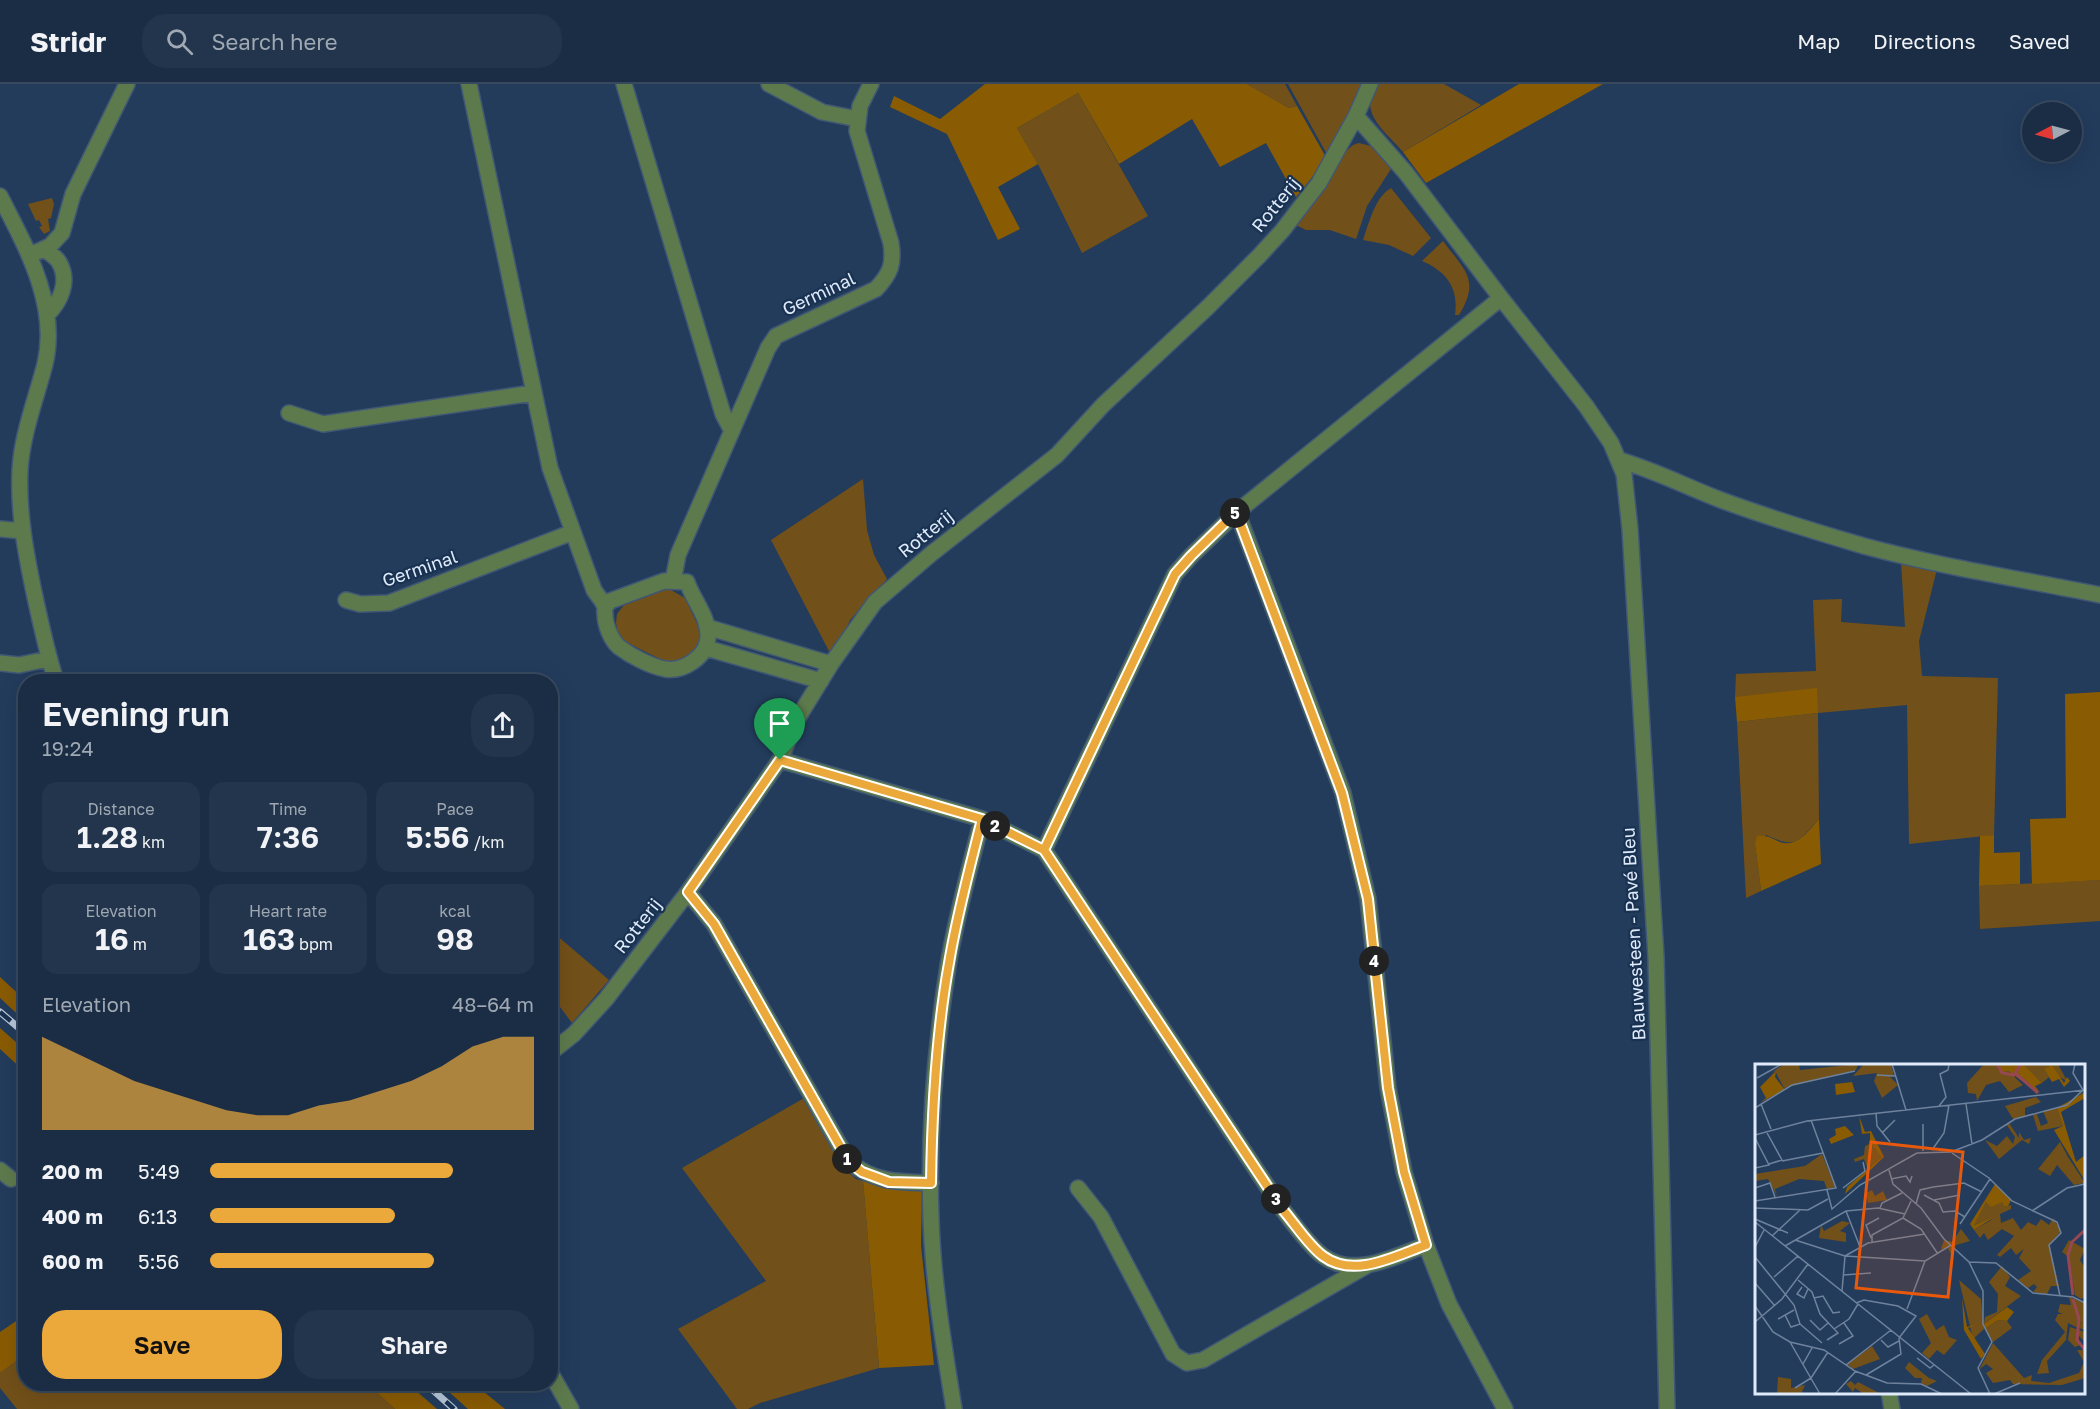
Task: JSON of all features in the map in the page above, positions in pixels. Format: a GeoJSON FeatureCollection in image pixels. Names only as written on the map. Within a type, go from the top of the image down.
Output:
{"type":"FeatureCollection","features":[{"type":"Feature","properties":{"kind":"street"},"geometry":{"type":"LineString","coordinates":[[30,255],[45,249],[62,233],[73,195],[127,84]]}},
{"type":"Feature","properties":{"kind":"street"},"geometry":{"type":"LineString","coordinates":[[469,84],[550,468],[594,590],[605,607]]}},
{"type":"Feature","properties":{"kind":"street"},"geometry":{"type":"LineString","coordinates":[[624,84],[720,404],[732,430]]}},
{"type":"Feature","properties":{"kind":"street"},"geometry":{"type":"LineString","coordinates":[[769,84],[822,112],[858,119]]}},
{"type":"Feature","properties":{"kind":"street","name":"Germinal"},"geometry":{"type":"LineString","coordinates":[[673,581],[678,555],[768,348],[776,336],[872,291],[887,277],[891,268],[893,257],[891,243],[857,131],[860,106],[871,84]]}},
{"type":"Feature","properties":{"kind":"street","name":"Rotterij"},"geometry":{"type":"LineString","coordinates":[[558,1047],[574,1034],[606,999],[688,892],[780,760],[796,721],[831,664],[875,602],[1057,455],[1103,405],[1259,256],[1282,231],[1319,183],[1356,116],[1370,84]]}},
{"type":"Feature","properties":{"kind":"street","name":"Blauwesteen - Pavé Bleu"},"geometry":{"type":"LineString","coordinates":[[1356,116],[1406,172],[1586,406],[1611,443],[1619,460],[1625,483],[1630,530],[1656,957],[1667,1409]]}},
{"type":"Feature","properties":{"kind":"street"},"geometry":{"type":"LineString","coordinates":[[0,196],[30,255],[47,315],[47,352],[22,452],[20,473],[22,531],[48,659],[53,674]]}},
{"type":"Feature","properties":{"kind":"street"},"geometry":{"type":"LineString","coordinates":[[45,249],[58,262],[64,278],[63,292],[58,305],[47,315]]}},
{"type":"Feature","properties":{"kind":"street"},"geometry":{"type":"LineString","coordinates":[[1044,850],[1175,574],[1236,512],[1501,298]]}},
{"type":"Feature","properties":{"kind":"street"},"geometry":{"type":"LineString","coordinates":[[289,413],[323,424],[533,393]]}},
{"type":"Feature","properties":{"kind":"street"},"geometry":{"type":"LineString","coordinates":[[1619,460],[1641,466],[1724,501],[1864,546],[1966,570],[2100,595]]}},
{"type":"Feature","properties":{"kind":"street"},"geometry":{"type":"LineString","coordinates":[[1236,512],[1342,793],[1368,899],[1388,1088],[1404,1172],[1426,1245],[1449,1304],[1506,1409]]}},
{"type":"Feature","properties":{"kind":"street"},"geometry":{"type":"LineString","coordinates":[[0,529],[22,531]]}},
{"type":"Feature","properties":{"kind":"street","name":"Germinal"},"geometry":{"type":"LineString","coordinates":[[346,600],[360,604],[388,603],[573,532]]}},
{"type":"Feature","properties":{"kind":"street"},"geometry":{"type":"LineString","coordinates":[[664,581],[673,581],[687,582],[707,627],[708,639],[706,648],[700,656],[690,663],[668,670],[653,666],[620,647],[613,640],[604,615],[605,607],[610,601],[664,581]]}},
{"type":"Feature","properties":{"kind":"street"},"geometry":{"type":"LineString","coordinates":[[707,627],[831,664]]}},
{"type":"Feature","properties":{"kind":"street"},"geometry":{"type":"LineString","coordinates":[[706,648],[821,681]]}},
{"type":"Feature","properties":{"kind":"street"},"geometry":{"type":"LineString","coordinates":[[0,663],[19,665],[48,659]]}},
{"type":"Feature","properties":{"kind":"street"},"geometry":{"type":"LineString","coordinates":[[780,760],[982,819],[1044,850],[1283,1210],[1323,1257],[1344,1265],[1366,1266]]}},
{"type":"Feature","properties":{"kind":"street"},"geometry":{"type":"LineString","coordinates":[[954,1409],[935,1279],[931,1183],[939,1039],[948,964],[982,819]]}},
{"type":"Feature","properties":{"kind":"street"},"geometry":{"type":"LineString","coordinates":[[688,892],[714,924],[849,1162],[862,1172],[889,1182],[931,1183]]}},
{"type":"Feature","properties":{"kind":"street"},"geometry":{"type":"LineString","coordinates":[[1078,1188],[1101,1217],[1173,1354],[1187,1363],[1203,1360],[1366,1266],[1426,1245]]}},
{"type":"Feature","properties":{"kind":"street"},"geometry":{"type":"LineString","coordinates":[[558,1386],[571,1409]]}},
{"type":"Feature","properties":{"kind":"street"},"geometry":{"type":"LineString","coordinates":[[1888,1394],[1892,1409]]}},
{"type":"Feature","properties":{"kind":"shaded area"},"geometry":{"type":"Polygon","coordinates":[[[985,84],[1247,84],[1289,108],[1297,106],[1327,159],[1296,197],[1266,143],[1220,167],[1192,119],[1119,164],[1078,93],[1017,128],[1038,164],[998,187],[1020,229],[998,240],[947,134],[890,107],[894,96],[940,119],[985,84]]]}},
{"type":"Feature","properties":{"kind":"shaded area"},"geometry":{"type":"Polygon","coordinates":[[[1247,84],[1285,84],[1297,106],[1289,108],[1247,84]]]}},
{"type":"Feature","properties":{"kind":"shaded area"},"geometry":{"type":"Polygon","coordinates":[[[1288,84],[1364,84],[1328,156],[1288,84]]]}},
{"type":"Feature","properties":{"kind":"shaded area"},"geometry":{"type":"Polygon","coordinates":[[[1374,84],[1444,84],[1481,105],[1403,152],[1382,129],[1372,113],[1370,95],[1374,84]]]}},
{"type":"Feature","properties":{"kind":"shaded area"},"geometry":{"type":"Polygon","coordinates":[[[1519,84],[1603,84],[1426,183],[1403,152],[1519,84]]]}},
{"type":"Feature","properties":{"kind":"shaded area"},"geometry":{"type":"Polygon","coordinates":[[[1078,93],[1148,216],[1082,253],[1038,164],[1017,128],[1078,93]]]}},
{"type":"Feature","properties":{"kind":"shaded area"},"geometry":{"type":"Polygon","coordinates":[[[1359,143],[1371,146],[1391,169],[1367,206],[1356,239],[1330,230],[1306,230],[1296,225],[1343,154],[1359,143]]]}},
{"type":"Feature","properties":{"kind":"shaded area"},"geometry":{"type":"Polygon","coordinates":[[[1391,188],[1431,238],[1413,256],[1389,245],[1363,240],[1377,204],[1385,192],[1391,188]]]}},
{"type":"Feature","properties":{"kind":"shaded area"},"geometry":{"type":"Polygon","coordinates":[[[52,198],[54,204],[51,218],[48,219],[50,231],[44,234],[39,227],[42,226],[39,220],[36,221],[28,204],[52,198]]]}},
{"type":"Feature","properties":{"kind":"shaded area"},"geometry":{"type":"Polygon","coordinates":[[[1443,241],[1463,268],[1469,283],[1469,292],[1459,315],[1455,315],[1455,297],[1449,282],[1438,270],[1422,261],[1443,241]]]}},
{"type":"Feature","properties":{"kind":"shaded area"},"geometry":{"type":"Polygon","coordinates":[[[863,479],[867,530],[874,555],[887,579],[850,620],[839,646],[830,653],[771,540],[863,479]]]}},
{"type":"Feature","properties":{"kind":"shaded area"},"geometry":{"type":"Polygon","coordinates":[[[1901,562],[1937,569],[1919,641],[1922,676],[1998,678],[1994,835],[1909,844],[1907,705],[1818,713],[1735,697],[1736,674],[1816,671],[1813,600],[1842,599],[1841,622],[1905,627],[1901,562]]]}},
{"type":"Feature","properties":{"kind":"shaded area"},"geometry":{"type":"Polygon","coordinates":[[[665,590],[671,590],[685,598],[701,632],[699,646],[693,653],[676,662],[664,661],[624,641],[618,633],[616,623],[617,614],[624,605],[665,590]]]}},
{"type":"Feature","properties":{"kind":"shaded area"},"geometry":{"type":"Polygon","coordinates":[[[1817,688],[1818,713],[1737,722],[1735,697],[1817,688]]]}},
{"type":"Feature","properties":{"kind":"shaded area"},"geometry":{"type":"Polygon","coordinates":[[[2100,692],[2100,880],[2032,884],[2030,819],[2066,818],[2065,694],[2100,692]]]}},
{"type":"Feature","properties":{"kind":"shaded area"},"geometry":{"type":"Polygon","coordinates":[[[1818,713],[1819,819],[1796,841],[1784,842],[1766,835],[1755,844],[1761,891],[1746,898],[1737,722],[1818,713]]]}},
{"type":"Feature","properties":{"kind":"shaded area"},"geometry":{"type":"Polygon","coordinates":[[[1819,819],[1821,864],[1761,891],[1755,844],[1757,836],[1766,836],[1780,842],[1792,842],[1807,833],[1819,819]]]}},
{"type":"Feature","properties":{"kind":"shaded area"},"geometry":{"type":"Polygon","coordinates":[[[1994,835],[1994,853],[2020,852],[2020,884],[1979,886],[1980,836],[1994,835]]]}},
{"type":"Feature","properties":{"kind":"shaded area"},"geometry":{"type":"Polygon","coordinates":[[[2100,880],[2100,921],[1980,929],[1979,886],[2100,880]]]}},
{"type":"Feature","properties":{"kind":"shaded area"},"geometry":{"type":"Polygon","coordinates":[[[558,937],[609,980],[572,1023],[558,1004],[558,937]]]}},
{"type":"Feature","properties":{"kind":"shaded area"},"geometry":{"type":"Polygon","coordinates":[[[0,977],[18,994],[18,1015],[0,998],[0,977]]]}},
{"type":"Feature","properties":{"kind":"shaded area"},"geometry":{"type":"Polygon","coordinates":[[[0,1028],[18,1044],[18,1066],[0,1049],[0,1028]]]}},
{"type":"Feature","properties":{"kind":"shaded area"},"geometry":{"type":"Polygon","coordinates":[[[806,1097],[848,1172],[856,1179],[863,1181],[879,1368],[760,1403],[748,1409],[737,1409],[678,1329],[766,1281],[682,1168],[806,1097]]]}},
{"type":"Feature","properties":{"kind":"shaded area"},"geometry":{"type":"Polygon","coordinates":[[[863,1181],[922,1189],[921,1246],[934,1365],[879,1368],[863,1181]]]}},
{"type":"Feature","properties":{"kind":"shaded area"},"geometry":{"type":"Polygon","coordinates":[[[18,1320],[18,1360],[0,1373],[0,1332],[18,1320]]]}},
{"type":"Feature","properties":{"kind":"shaded area"},"geometry":{"type":"Polygon","coordinates":[[[18,1360],[18,1391],[375,1391],[395,1409],[17,1409],[0,1388],[0,1373],[18,1360]]]}},
{"type":"Feature","properties":{"kind":"shaded area"},"geometry":{"type":"Polygon","coordinates":[[[375,1391],[416,1391],[437,1409],[395,1409],[375,1391]]]}},
{"type":"Feature","properties":{"kind":"shaded area"},"geometry":{"type":"Polygon","coordinates":[[[448,1391],[483,1391],[505,1409],[468,1409],[448,1391]]]}},
{"type":"Feature","properties":{"kind":"railway"},"geometry":{"type":"LineString","coordinates":[[0,1012],[18,1027]]}},
{"type":"Feature","properties":{"kind":"railway"},"geometry":{"type":"LineString","coordinates":[[434,1391],[454,1409]]}},
{"type":"Feature","properties":{"kind":"route"},"geometry":{"type":"LineString","coordinates":[[780,760],[688,892],[714,924],[792,1059],[838,1145],[849,1162],[862,1172],[889,1182],[931,1183],[933,1111],[948,964],[982,819],[1044,850],[1283,1210],[1323,1257],[1344,1265],[1366,1266],[1426,1245],[1404,1172],[1388,1088],[1368,899],[1342,793],[1236,512],[1175,574],[1044,850],[982,819],[780,760]]}}]}
